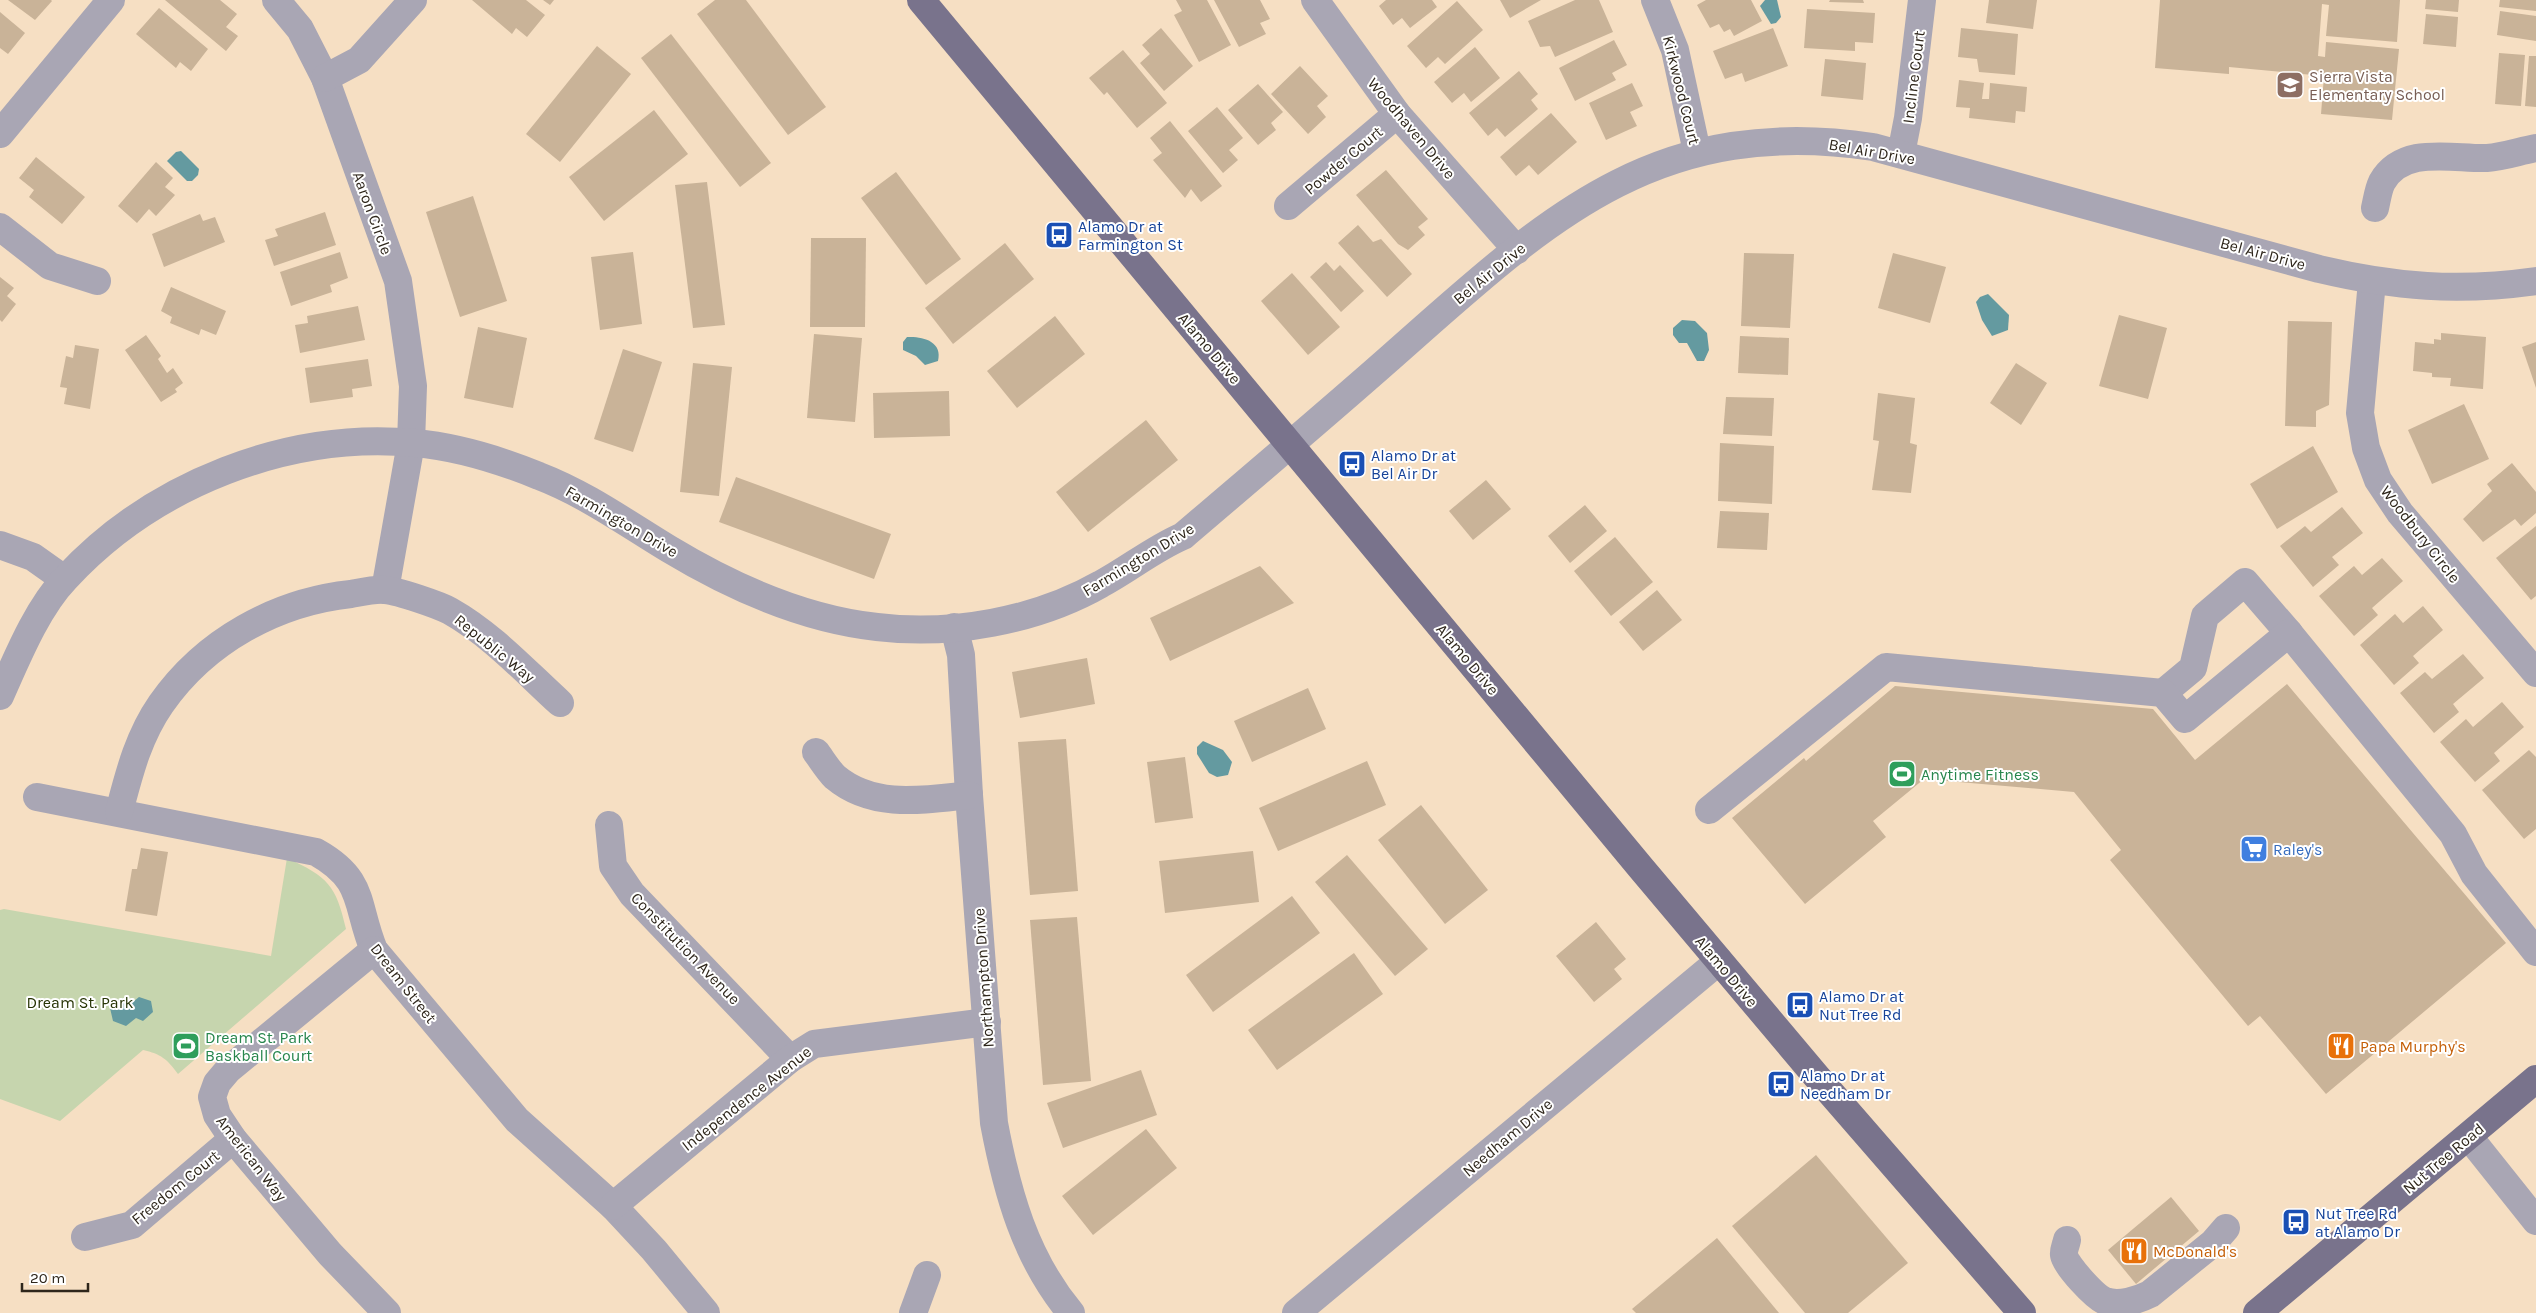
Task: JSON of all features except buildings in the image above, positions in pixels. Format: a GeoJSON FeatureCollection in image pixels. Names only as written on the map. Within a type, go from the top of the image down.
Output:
{"type":"FeatureCollection","features":[{"type":"Feature","properties":{"kind":"main road","name":"Alamo Drive"},"geometry":{"type":"LineString","coordinates":[[922,0],[1719,960],[2022,1313]]}},
{"type":"Feature","properties":{"kind":"main road","name":"Nut Tree Road"},"geometry":{"type":"LineString","coordinates":[[2257,1313],[2536,1080]]}},
{"type":"Feature","properties":{"kind":"street"},"geometry":{"type":"LineString","coordinates":[[0,134],[111,0]]}},
{"type":"Feature","properties":{"kind":"street","name":"Aaron Circle"},"geometry":{"type":"LineString","coordinates":[[276,0],[300,29],[324,78],[398,281],[413,386],[411,443],[385,590]]}},
{"type":"Feature","properties":{"kind":"street"},"geometry":{"type":"LineString","coordinates":[[324,78],[359,60],[413,0]]}},
{"type":"Feature","properties":{"kind":"street","name":"Woodhaven Drive"},"geometry":{"type":"LineString","coordinates":[[1315,0],[1397,114],[1517,250]]}},
{"type":"Feature","properties":{"kind":"street","name":"Kirkwood Court"},"geometry":{"type":"LineString","coordinates":[[1655,0],[1675,50],[1697,152]]}},
{"type":"Feature","properties":{"kind":"street","name":"Incline Court"},"geometry":{"type":"LineString","coordinates":[[1901,154],[1908,118],[1922,0]]}},
{"type":"Feature","properties":{"kind":"street","name":"Powder Court"},"geometry":{"type":"LineString","coordinates":[[1288,206],[1397,114]]}},
{"type":"Feature","properties":{"kind":"street","name":"Bel Air Drive"},"geometry":{"type":"LineString","coordinates":[[1291,445],[1517,250],[1565,213],[1614,183],[1663,163],[1697,152],[1785,140],[1840,142],[1901,154],[2310,266],[2372,281],[2442,288],[2497,286],[2536,281]]}},
{"type":"Feature","properties":{"kind":"street"},"geometry":{"type":"LineString","coordinates":[[2375,208],[2381,184],[2389,172],[2400,163],[2417,157],[2489,158],[2536,148]]}},
{"type":"Feature","properties":{"kind":"street"},"geometry":{"type":"LineString","coordinates":[[0,228],[50,266],[97,281]]}},
{"type":"Feature","properties":{"kind":"street","name":"Woodbury Circle"},"geometry":{"type":"LineString","coordinates":[[2372,281],[2360,413],[2366,448],[2378,480],[2400,513],[2536,673]]}},
{"type":"Feature","properties":{"kind":"street","name":"Farmington Drive"},"geometry":{"type":"LineString","coordinates":[[0,696],[25,638],[64,580],[110,536],[176,493],[228,470],[267,457],[335,443],[411,443],[475,454],[540,476],[580,494],[712,574],[779,603],[831,618],[876,627],[918,629],[990,622],[1025,614],[1079,596],[1131,567],[1157,548],[1182,536],[1291,445]]}},
{"type":"Feature","properties":{"kind":"street"},"geometry":{"type":"LineString","coordinates":[[0,545],[33,557],[64,580]]}},
{"type":"Feature","properties":{"kind":"street"},"geometry":{"type":"LineString","coordinates":[[1709,810],[1886,667],[2163,692],[2193,668],[2205,616],[2246,582],[2453,834],[2474,874],[2536,952]]}},
{"type":"Feature","properties":{"kind":"street","name":"Republic Way"},"geometry":{"type":"LineString","coordinates":[[119,812],[139,741],[162,704],[185,676],[210,652],[235,634],[267,616],[304,602],[385,590],[448,610],[486,636],[560,703]]}},
{"type":"Feature","properties":{"kind":"street","name":"Northampton Drive"},"geometry":{"type":"LineString","coordinates":[[954,627],[961,655],[969,795],[994,1123],[1009,1194],[1029,1246],[1044,1274],[1071,1313]]}},
{"type":"Feature","properties":{"kind":"street"},"geometry":{"type":"LineString","coordinates":[[2163,692],[2186,719],[2289,633]]}},
{"type":"Feature","properties":{"kind":"street"},"geometry":{"type":"LineString","coordinates":[[816,752],[834,776],[853,789],[888,801],[969,795]]}},
{"type":"Feature","properties":{"kind":"street","name":"Dream Street"},"geometry":{"type":"LineString","coordinates":[[37,797],[316,852],[336,863],[349,879],[362,902],[366,929],[374,950],[517,1120],[612,1206],[654,1250],[706,1313]]}},
{"type":"Feature","properties":{"kind":"street","name":"Constitution Avenue"},"geometry":{"type":"LineString","coordinates":[[609,825],[613,866],[632,894],[790,1059]]}},
{"type":"Feature","properties":{"kind":"street","name":"American Way"},"geometry":{"type":"LineString","coordinates":[[374,950],[228,1070],[217,1083],[212,1097],[216,1115],[233,1139],[330,1254],[386,1313]]}},
{"type":"Feature","properties":{"kind":"street","name":"Needham Drive"},"geometry":{"type":"LineString","coordinates":[[1296,1313],[1719,960]]}},
{"type":"Feature","properties":{"kind":"street","name":"Independence Avenue"},"geometry":{"type":"LineString","coordinates":[[612,1206],[790,1059],[814,1044],[987,1022]]}},
{"type":"Feature","properties":{"kind":"street"},"geometry":{"type":"LineString","coordinates":[[2469,1137],[2536,1221]]}},
{"type":"Feature","properties":{"kind":"street","name":"Freedom Court"},"geometry":{"type":"LineString","coordinates":[[85,1237],[132,1225],[233,1139]]}},
{"type":"Feature","properties":{"kind":"street"},"geometry":{"type":"LineString","coordinates":[[2067,1240],[2116,1296],[2126,1302],[2139,1300],[2150,1294],[2213,1243],[2226,1228]]}},
{"type":"Feature","properties":{"kind":"street"},"geometry":{"type":"LineString","coordinates":[[913,1313],[927,1275]]}},
{"type":"Feature","properties":{"kind":"green space","name":"Dream St. Park"},"geometry":{"type":"Polygon","coordinates":[[[287,858],[312,871],[328,884],[338,902],[346,929],[178,1074],[163,1058],[155,1053],[143,1050],[60,1121],[0,1099],[0,910],[4,909],[271,956],[287,858]]]}},
{"type":"Feature","properties":{"kind":"water"},"geometry":{"type":"Polygon","coordinates":[[[1765,0],[1777,0],[1781,17],[1776,23],[1771,24],[1760,6],[1765,0]]]}},
{"type":"Feature","properties":{"kind":"water"},"geometry":{"type":"Polygon","coordinates":[[[181,151],[199,169],[198,175],[192,181],[187,181],[167,161],[176,152],[181,151]]]}},
{"type":"Feature","properties":{"kind":"water"},"geometry":{"type":"Polygon","coordinates":[[[1988,294],[2009,315],[2008,330],[1992,336],[1982,320],[1976,302],[1980,297],[1988,294]]]}},
{"type":"Feature","properties":{"kind":"water"},"geometry":{"type":"Polygon","coordinates":[[[1682,320],[1695,321],[1707,333],[1709,350],[1704,361],[1697,361],[1687,343],[1679,343],[1673,335],[1673,328],[1682,320]]]}},
{"type":"Feature","properties":{"kind":"water"},"geometry":{"type":"Polygon","coordinates":[[[907,337],[925,339],[934,344],[939,354],[938,361],[925,365],[916,356],[903,350],[903,342],[907,337]]]}},
{"type":"Feature","properties":{"kind":"water"},"geometry":{"type":"Polygon","coordinates":[[[1203,741],[1223,750],[1232,762],[1228,775],[1217,777],[1209,773],[1197,754],[1197,747],[1203,741]]]}},
{"type":"Feature","properties":{"kind":"water"},"geometry":{"type":"Polygon","coordinates":[[[139,997],[151,1001],[153,1012],[143,1021],[136,1018],[126,1026],[113,1021],[110,1008],[121,998],[133,1002],[139,997]]]}},
{"type":"Feature","properties":{"kind":"place","name":"Sierra Vista Elementary School"},"geometry":{"type":"Point","coordinates":[2290,85]}},
{"type":"Feature","properties":{"kind":"place","name":"Alamo Dr at Farmington St"},"geometry":{"type":"Point","coordinates":[1059,235]}},
{"type":"Feature","properties":{"kind":"place","name":"Alamo Dr at Bel Air Dr"},"geometry":{"type":"Point","coordinates":[1352,464]}},
{"type":"Feature","properties":{"kind":"place","name":"Anytime Fitness"},"geometry":{"type":"Point","coordinates":[1902,774]}},
{"type":"Feature","properties":{"kind":"place","name":"Raley's"},"geometry":{"type":"Point","coordinates":[2254,849]}},
{"type":"Feature","properties":{"kind":"place","name":"Alamo Dr at Nut Tree Rd"},"geometry":{"type":"Point","coordinates":[1800,1005]}},
{"type":"Feature","properties":{"kind":"place","name":"Dream St. Park Baskball Court"},"geometry":{"type":"Point","coordinates":[186,1046]}},
{"type":"Feature","properties":{"kind":"place","name":"Papa Murphy's"},"geometry":{"type":"Point","coordinates":[2341,1046]}},
{"type":"Feature","properties":{"kind":"place","name":"Alamo Dr at Needham Dr"},"geometry":{"type":"Point","coordinates":[1781,1084]}},
{"type":"Feature","properties":{"kind":"place","name":"Nut Tree Rd at Alamo Dr"},"geometry":{"type":"Point","coordinates":[2296,1222]}},
{"type":"Feature","properties":{"kind":"place","name":"McDonald's"},"geometry":{"type":"Point","coordinates":[2134,1251]}}]}
